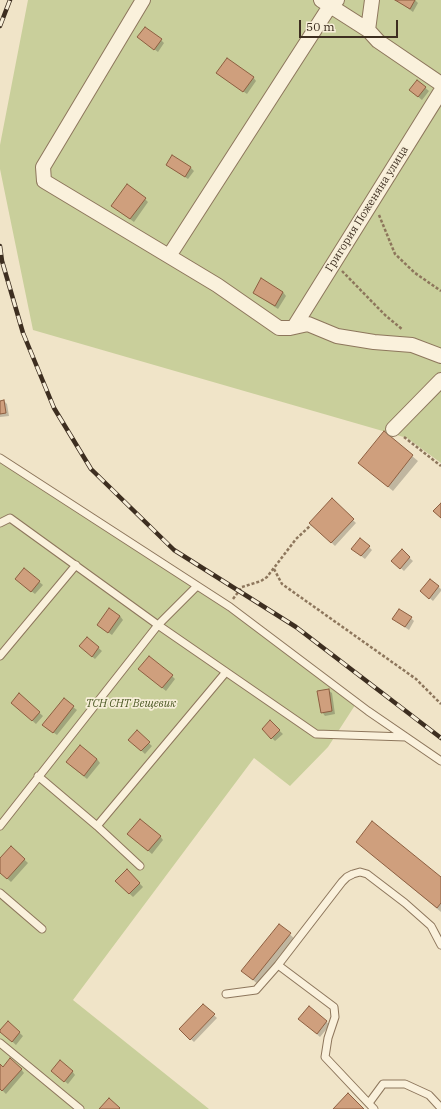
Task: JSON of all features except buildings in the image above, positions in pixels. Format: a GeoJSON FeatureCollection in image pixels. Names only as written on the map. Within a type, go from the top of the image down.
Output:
{"type":"FeatureCollection","features":[{"type":"Feature","properties":{"kind":"street"},"geometry":{"type":"LineString","coordinates":[[143,0],[43,167],[44,180],[217,285],[279,328],[294,328],[308,324],[337,336],[374,342],[412,345],[441,356]]}},
{"type":"Feature","properties":{"kind":"street"},"geometry":{"type":"LineString","coordinates":[[368,30],[372,0]]}},
{"type":"Feature","properties":{"kind":"street"},"geometry":{"type":"LineString","coordinates":[[169,256],[329,2],[368,30],[378,41],[441,84]]}},
{"type":"Feature","properties":{"kind":"street","name":"Григория Поженяна улица"},"geometry":{"type":"LineString","coordinates":[[294,328],[441,91]]}},
{"type":"Feature","properties":{"kind":"street"},"geometry":{"type":"LineString","coordinates":[[394,429],[441,380]]}},
{"type":"Feature","properties":{"kind":"lane"},"geometry":{"type":"LineString","coordinates":[[0,458],[230,608],[368,711],[441,761]]}},
{"type":"Feature","properties":{"kind":"lane"},"geometry":{"type":"LineString","coordinates":[[0,523],[10,518],[158,625],[316,734],[406,737]]}},
{"type":"Feature","properties":{"kind":"lane"},"geometry":{"type":"LineString","coordinates":[[0,656],[76,565]]}},
{"type":"Feature","properties":{"kind":"lane"},"geometry":{"type":"LineString","coordinates":[[0,826],[158,625],[196,586]]}},
{"type":"Feature","properties":{"kind":"lane"},"geometry":{"type":"LineString","coordinates":[[97,826],[226,672]]}},
{"type":"Feature","properties":{"kind":"lane"},"geometry":{"type":"LineString","coordinates":[[38,776],[97,826],[140,866]]}},
{"type":"Feature","properties":{"kind":"lane"},"geometry":{"type":"LineString","coordinates":[[226,994],[256,990],[278,965],[347,877],[360,872],[373,877],[431,926],[441,945]]}},
{"type":"Feature","properties":{"kind":"lane"},"geometry":{"type":"LineString","coordinates":[[0,893],[42,929]]}},
{"type":"Feature","properties":{"kind":"lane"},"geometry":{"type":"LineString","coordinates":[[278,965],[334,1007],[334,1017],[328,1038],[325,1057],[374,1109]]}},
{"type":"Feature","properties":{"kind":"lane"},"geometry":{"type":"LineString","coordinates":[[0,1043],[80,1109]]}},
{"type":"Feature","properties":{"kind":"lane"},"geometry":{"type":"LineString","coordinates":[[369,1103],[383,1084],[405,1084],[430,1096],[441,1108]]}},
{"type":"Feature","properties":{"kind":"path"},"geometry":{"type":"LineString","coordinates":[[373,200],[395,254],[415,273],[441,291]]}},
{"type":"Feature","properties":{"kind":"path"},"geometry":{"type":"LineString","coordinates":[[337,257],[342,271],[408,335]]}},
{"type":"Feature","properties":{"kind":"path"},"geometry":{"type":"LineString","coordinates":[[394,429],[441,466]]}},
{"type":"Feature","properties":{"kind":"path"},"geometry":{"type":"LineString","coordinates":[[230,608],[235,596],[242,586],[261,581],[268,577],[296,539],[311,525]]}},
{"type":"Feature","properties":{"kind":"path"},"geometry":{"type":"LineString","coordinates":[[274,569],[282,584],[416,679],[441,704]]}},
{"type":"Feature","properties":{"kind":"green space"},"geometry":{"type":"Polygon","coordinates":[[[28,0],[441,0],[441,463],[407,438],[33,330],[0,169],[0,145],[28,0]]]}},
{"type":"Feature","properties":{"kind":"green space","name":"ТСН СНТ Вещевик"},"geometry":{"type":"Polygon","coordinates":[[[0,457],[359,699],[328,747],[290,786],[254,758],[73,1000],[209,1109],[0,1109],[0,457]]]}},
{"type":"Feature","properties":{"kind":"railway"},"geometry":{"type":"LineString","coordinates":[[0,26],[10,0]]}},
{"type":"Feature","properties":{"kind":"railway"},"geometry":{"type":"LineString","coordinates":[[0,246],[2,261],[23,333],[54,408],[91,469],[174,550],[296,627],[441,738]]}}]}
